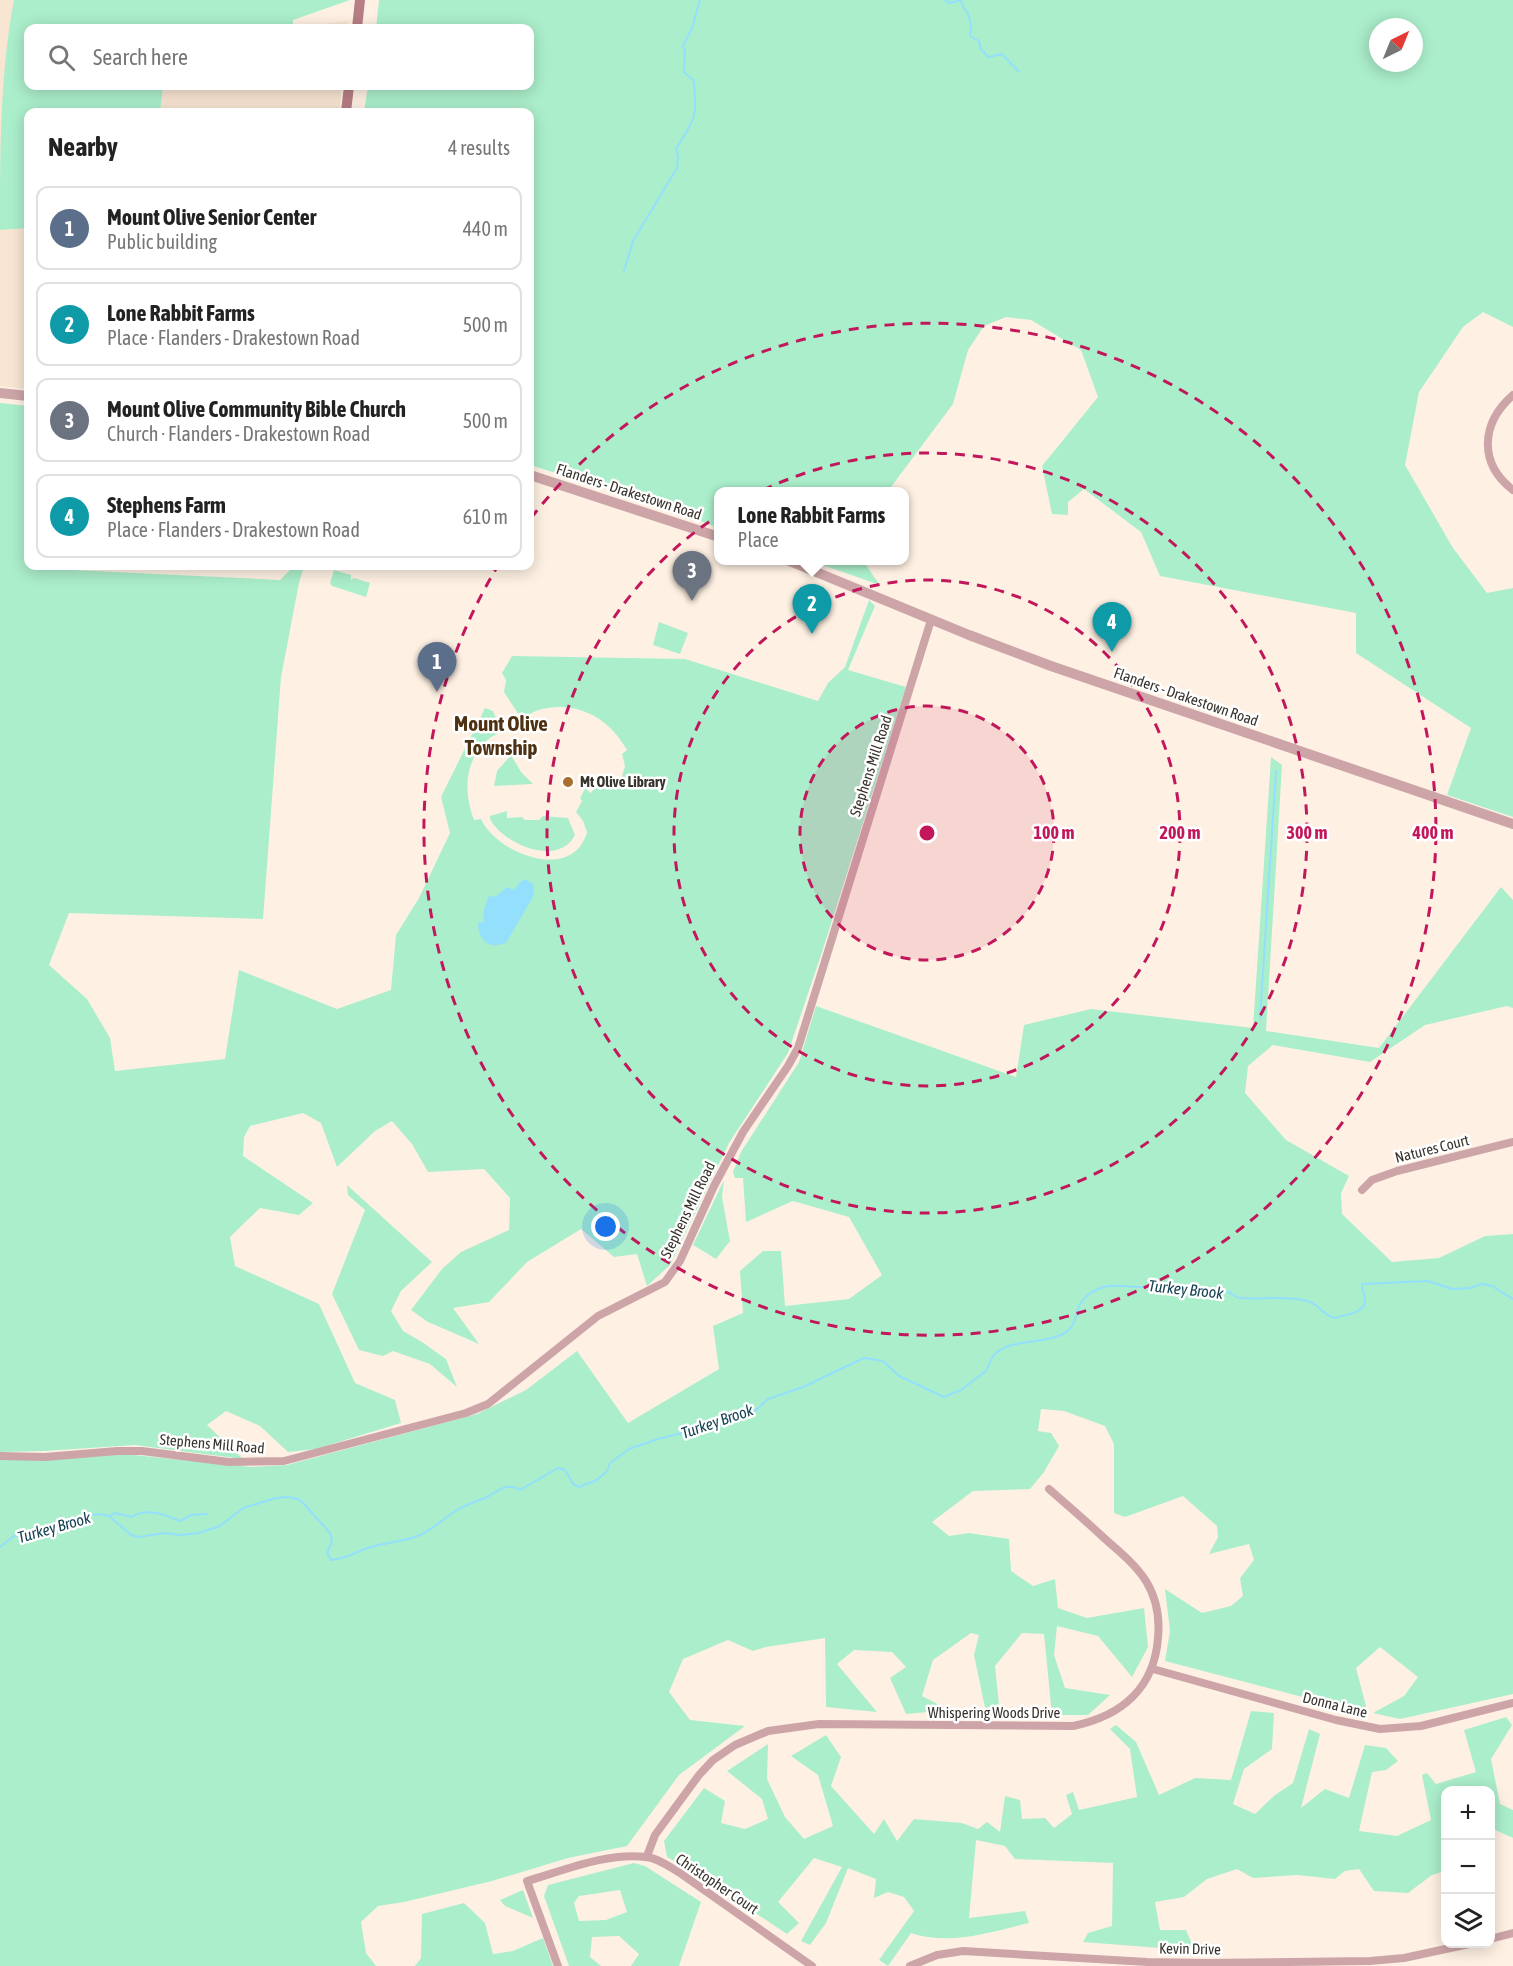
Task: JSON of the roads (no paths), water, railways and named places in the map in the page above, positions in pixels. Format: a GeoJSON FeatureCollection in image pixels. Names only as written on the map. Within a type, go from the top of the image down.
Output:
{"type":"FeatureCollection","features":[{"type":"Feature","properties":{"kind":"main road"},"geometry":{"type":"LineString","coordinates":[[357,24],[360,0]]}},
{"type":"Feature","properties":{"kind":"main road"},"geometry":{"type":"LineString","coordinates":[[346,108],[349,90]]}},
{"type":"Feature","properties":{"kind":"street"},"geometry":{"type":"LineString","coordinates":[[0,393],[24,396]]}},
{"type":"Feature","properties":{"kind":"street"},"geometry":{"type":"LineString","coordinates":[[1513,395],[1492,419],[1488,443],[1490,459],[1497,473],[1513,490]]}},
{"type":"Feature","properties":{"kind":"street","name":"Flanders - Drakestown Road"},"geometry":{"type":"LineString","coordinates":[[534,476],[714,535]]}},
{"type":"Feature","properties":{"kind":"street","name":"Flanders - Drakestown Road"},"geometry":{"type":"LineString","coordinates":[[797,565],[1051,666],[1513,824]]}},
{"type":"Feature","properties":{"kind":"street","name":"Stephens Mill Road"},"geometry":{"type":"LineString","coordinates":[[0,1456],[142,1451],[229,1462],[263,1462],[285,1461],[332,1450],[383,1434],[466,1413],[488,1404],[598,1316],[665,1282],[680,1261],[714,1186],[743,1132],[798,1048],[931,620]]}},
{"type":"Feature","properties":{"kind":"street","name":"Natures Court"},"geometry":{"type":"LineString","coordinates":[[1362,1190],[1372,1180],[1397,1171],[1513,1142]]}},
{"type":"Feature","properties":{"kind":"street","name":"Whispering Woods Drive"},"geometry":{"type":"LineString","coordinates":[[647,1857],[656,1835],[699,1775],[713,1760],[735,1745],[768,1731],[819,1724],[1073,1726],[1091,1723],[1125,1704],[1137,1694],[1153,1669],[1158,1638],[1158,1609],[1153,1595],[1146,1581],[1125,1556],[1049,1489]]}},
{"type":"Feature","properties":{"kind":"street","name":"Donna Lane"},"geometry":{"type":"LineString","coordinates":[[1153,1669],[1336,1720],[1380,1729],[1421,1726],[1513,1703]]}},
{"type":"Feature","properties":{"kind":"street","name":"Christopher Court"},"geometry":{"type":"LineString","coordinates":[[558,1966],[527,1881],[618,1857],[647,1857],[657,1860],[680,1873],[812,1966]]}},
{"type":"Feature","properties":{"kind":"street"},"geometry":{"type":"LineString","coordinates":[[1495,1938],[1513,1933]]}},
{"type":"Feature","properties":{"kind":"street","name":"Kevin Drive"},"geometry":{"type":"LineString","coordinates":[[910,1966],[937,1955],[963,1951],[1147,1962],[1258,1964],[1370,1961],[1404,1958],[1450,1948]]}},
{"type":"Feature","properties":{"kind":"water"},"geometry":{"type":"Polygon","coordinates":[[[525,879],[534,885],[533,897],[506,943],[488,944],[481,936],[478,924],[479,921],[483,923],[489,895],[495,897],[507,887],[514,890],[525,879]]]}},
{"type":"Feature","properties":{"kind":"waterway"},"geometry":{"type":"LineString","coordinates":[[624,271],[633,241],[677,168],[676,149],[693,118],[694,81],[684,72],[685,51],[683,46],[692,28],[700,0]]}},
{"type":"Feature","properties":{"kind":"waterway"},"geometry":{"type":"LineString","coordinates":[[945,0],[949,3],[961,0],[971,24],[970,36],[979,41],[981,49],[988,57],[1002,54],[1019,72]]}},
{"type":"Feature","properties":{"kind":"waterway"},"geometry":{"type":"LineString","coordinates":[[1260,1018],[1276,771]]}},
{"type":"Feature","properties":{"kind":"waterway","name":"Turkey Brook"},"geometry":{"type":"LineString","coordinates":[[0,1547],[14,1536],[54,1529],[79,1517],[99,1514],[109,1516],[131,1535],[138,1537],[165,1533],[180,1535],[199,1533],[220,1526],[243,1508],[287,1497],[298,1499],[303,1503],[330,1533],[332,1541],[327,1553],[331,1560],[342,1558],[371,1547],[420,1535],[462,1507],[503,1488],[511,1487],[520,1490],[558,1468],[565,1470],[573,1484],[579,1487],[597,1480],[607,1471],[610,1463],[629,1449],[658,1439],[723,1423],[755,1411],[768,1399],[803,1387],[864,1358],[883,1361],[899,1376],[944,1397],[961,1390],[986,1371],[992,1357],[1001,1350],[1017,1344],[1046,1340],[1069,1330],[1083,1299],[1095,1290],[1107,1286],[1169,1285],[1205,1293],[1225,1291],[1240,1298],[1299,1299],[1311,1302],[1325,1314],[1334,1318],[1354,1313],[1365,1304],[1362,1284],[1428,1281],[1452,1289],[1470,1288],[1482,1284],[1492,1286],[1513,1299]]}},
{"type":"Feature","properties":{"kind":"waterway"},"geometry":{"type":"LineString","coordinates":[[111,1515],[115,1513],[132,1517],[150,1512],[180,1521],[191,1515],[207,1514]]}},
{"type":"Feature","properties":{"kind":"place","name":"Mount Olive Community Bible Church"},"geometry":{"type":"Point","coordinates":[692,601]}},
{"type":"Feature","properties":{"kind":"place","name":"Lone Rabbit Farms"},"geometry":{"type":"Point","coordinates":[812,634]}},
{"type":"Feature","properties":{"kind":"place","name":"Stephens Farm"},"geometry":{"type":"Point","coordinates":[1112,652]}},
{"type":"Feature","properties":{"kind":"place","name":"Mount Olive Senior Center"},"geometry":{"type":"Point","coordinates":[437,692]}},
{"type":"Feature","properties":{"kind":"place","name":"Mt Olive Library"},"geometry":{"type":"Point","coordinates":[568,782]}},
{"type":"Feature","properties":{"kind":"district","name":"Mount Olive Township"},"geometry":{"type":"Point","coordinates":[501,736]}}]}
